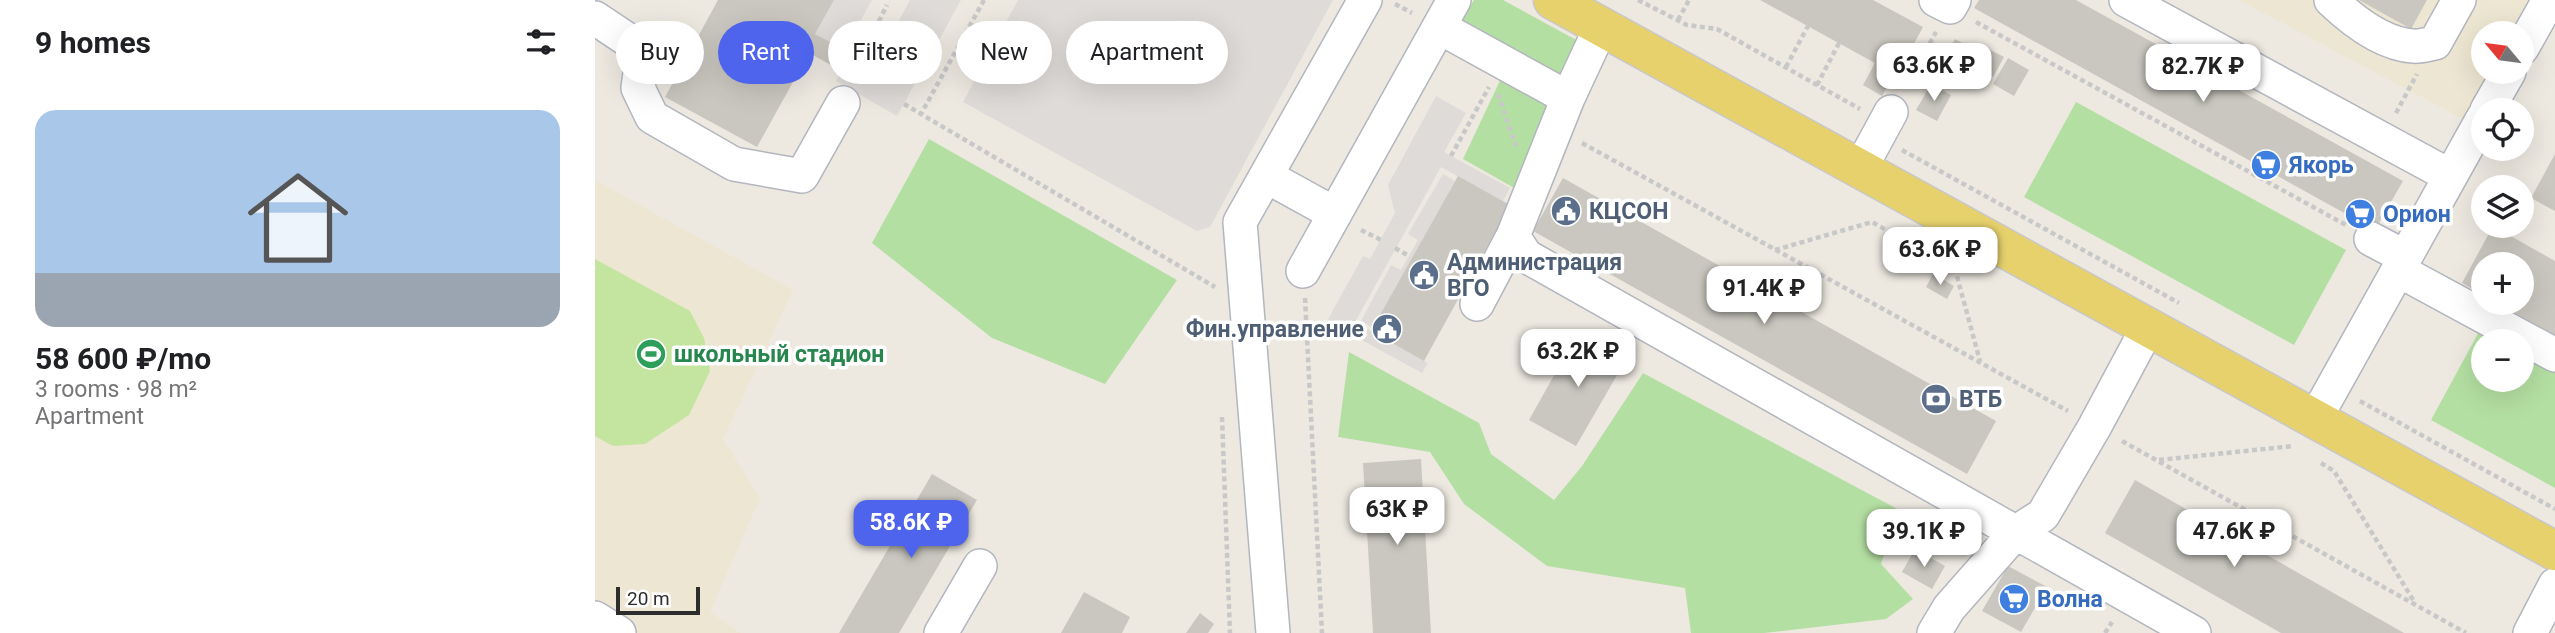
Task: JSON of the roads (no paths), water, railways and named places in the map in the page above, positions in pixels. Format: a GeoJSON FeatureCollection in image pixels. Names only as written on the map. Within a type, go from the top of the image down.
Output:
{"type":"FeatureCollection","features":[{"type":"Feature","properties":{"kind":"main road"},"geometry":{"type":"LineString","coordinates":[[1553,0],[1601,27],[1879,135],[2148,327],[2308,435],[2555,551]]}},
{"type":"Feature","properties":{"kind":"street"},"geometry":{"type":"LineString","coordinates":[[1273,633],[1240,222],[1365,0]]}},
{"type":"Feature","properties":{"kind":"street"},"geometry":{"type":"LineString","coordinates":[[2126,0],[2176,12],[2381,139],[2450,176]]}},
{"type":"Feature","properties":{"kind":"street"},"geometry":{"type":"LineString","coordinates":[[2332,0],[2348,16],[2385,39],[2413,46],[2435,43],[2459,0]]}},
{"type":"Feature","properties":{"kind":"street"},"geometry":{"type":"LineString","coordinates":[[2534,27],[2549,0]]}},
{"type":"Feature","properties":{"kind":"street"},"geometry":{"type":"LineString","coordinates":[[1303,271],[1348,222],[1446,14],[1568,98]]}},
{"type":"Feature","properties":{"kind":"street"},"geometry":{"type":"LineString","coordinates":[[595,18],[643,50],[638,88],[652,117],[734,164],[802,176],[843,103]]}},
{"type":"Feature","properties":{"kind":"street"},"geometry":{"type":"LineString","coordinates":[[1477,304],[1513,236],[1568,98],[1601,27]]}},
{"type":"Feature","properties":{"kind":"street"},"geometry":{"type":"LineString","coordinates":[[2308,435],[2471,139]]}},
{"type":"Feature","properties":{"kind":"street"},"geometry":{"type":"LineString","coordinates":[[1266,176],[1348,222]]}},
{"type":"Feature","properties":{"kind":"street"},"geometry":{"type":"LineString","coordinates":[[1513,236],[1526,257],[2194,633]]}},
{"type":"Feature","properties":{"kind":"street"},"geometry":{"type":"LineString","coordinates":[[2371,239],[2402,264],[2555,355]]}},
{"type":"Feature","properties":{"kind":"street"},"geometry":{"type":"LineString","coordinates":[[1934,633],[1949,608],[2015,533],[2043,516],[2148,327]]}},
{"type":"Feature","properties":{"kind":"street"},"geometry":{"type":"LineString","coordinates":[[941,633],[980,566]]}},
{"type":"Feature","properties":{"kind":"street"},"geometry":{"type":"LineString","coordinates":[[2530,633],[2555,585]]}},
{"type":"Feature","properties":{"kind":"street"},"geometry":{"type":"LineString","coordinates":[[595,618],[619,633]]}},
{"type":"Feature","properties":{"kind":"place","name":"Якорь"},"geometry":{"type":"Point","coordinates":[2266,165]}},
{"type":"Feature","properties":{"kind":"place","name":"КЦСОН"},"geometry":{"type":"Point","coordinates":[1566,211]}},
{"type":"Feature","properties":{"kind":"place","name":"Орион"},"geometry":{"type":"Point","coordinates":[2360,214]}},
{"type":"Feature","properties":{"kind":"place","name":"Администрация ВГО"},"geometry":{"type":"Point","coordinates":[1424,275]}},
{"type":"Feature","properties":{"kind":"place","name":"Фин.управление"},"geometry":{"type":"Point","coordinates":[1387,329]}},
{"type":"Feature","properties":{"kind":"place","name":"школьный стадион"},"geometry":{"type":"Point","coordinates":[651,354]}},
{"type":"Feature","properties":{"kind":"place","name":"ВТБ"},"geometry":{"type":"Point","coordinates":[1936,399]}},
{"type":"Feature","properties":{"kind":"place","name":"Волна"},"geometry":{"type":"Point","coordinates":[2014,599]}}]}
